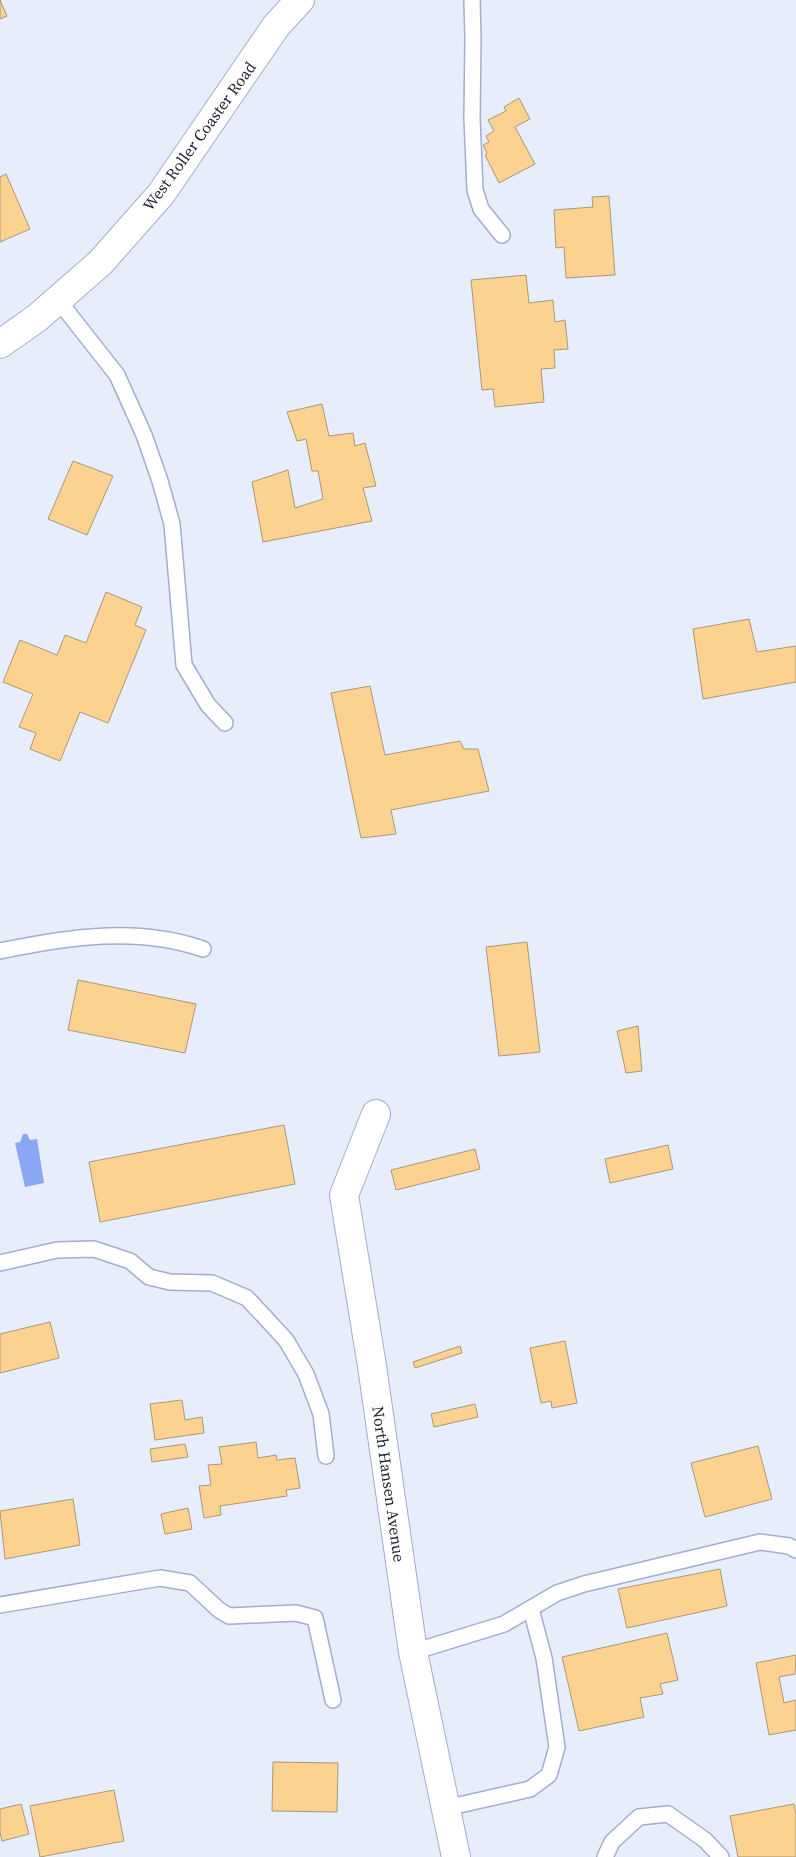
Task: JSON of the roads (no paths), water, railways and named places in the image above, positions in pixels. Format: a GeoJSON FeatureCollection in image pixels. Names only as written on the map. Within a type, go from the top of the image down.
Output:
{"type":"FeatureCollection","features":[{"type":"Feature","properties":{"kind":"street","name":"West Roller Coaster Road"},"geometry":{"type":"LineString","coordinates":[[0,344],[37,318],[100,263],[161,194],[276,26],[300,0]]}},
{"type":"Feature","properties":{"kind":"street","name":"North Hansen Avenue"},"geometry":{"type":"LineString","coordinates":[[376,1114],[344,1195],[372,1366],[413,1652],[456,1857]]}},
{"type":"Feature","properties":{"kind":"lane"},"geometry":{"type":"LineString","coordinates":[[472,0],[472,118],[475,190],[481,209],[502,236]]}},
{"type":"Feature","properties":{"kind":"lane"},"geometry":{"type":"LineString","coordinates":[[58,300],[117,375],[144,435],[172,524],[184,665],[208,705],[225,723]]}},
{"type":"Feature","properties":{"kind":"lane"},"geometry":{"type":"LineString","coordinates":[[0,951],[94,936],[136,935],[180,941],[203,949]]}},
{"type":"Feature","properties":{"kind":"lane"},"geometry":{"type":"LineString","coordinates":[[0,1263],[57,1250],[94,1249],[130,1261],[149,1277],[170,1282],[212,1283],[247,1298],[286,1340],[306,1374],[321,1414],[326,1456]]}},
{"type":"Feature","properties":{"kind":"lane"},"geometry":{"type":"LineString","coordinates":[[413,1652],[504,1624],[558,1593],[584,1584],[760,1542],[789,1546],[796,1550]]}},
{"type":"Feature","properties":{"kind":"lane"},"geometry":{"type":"LineString","coordinates":[[0,1605],[160,1578],[190,1582],[219,1610],[229,1616],[296,1613],[315,1618],[333,1700]]}},
{"type":"Feature","properties":{"kind":"lane"},"geometry":{"type":"LineString","coordinates":[[446,1808],[530,1789],[549,1775],[557,1747],[544,1658],[531,1609]]}},
{"type":"Feature","properties":{"kind":"lane"},"geometry":{"type":"LineString","coordinates":[[604,1857],[612,1842],[639,1817],[668,1814],[705,1840],[721,1857]]}},
{"type":"Feature","properties":{"kind":"water"},"geometry":{"type":"Polygon","coordinates":[[[23,1134],[27,1134],[30,1140],[37,1139],[44,1183],[25,1187],[15,1143],[20,1142],[23,1134]]]}}]}
